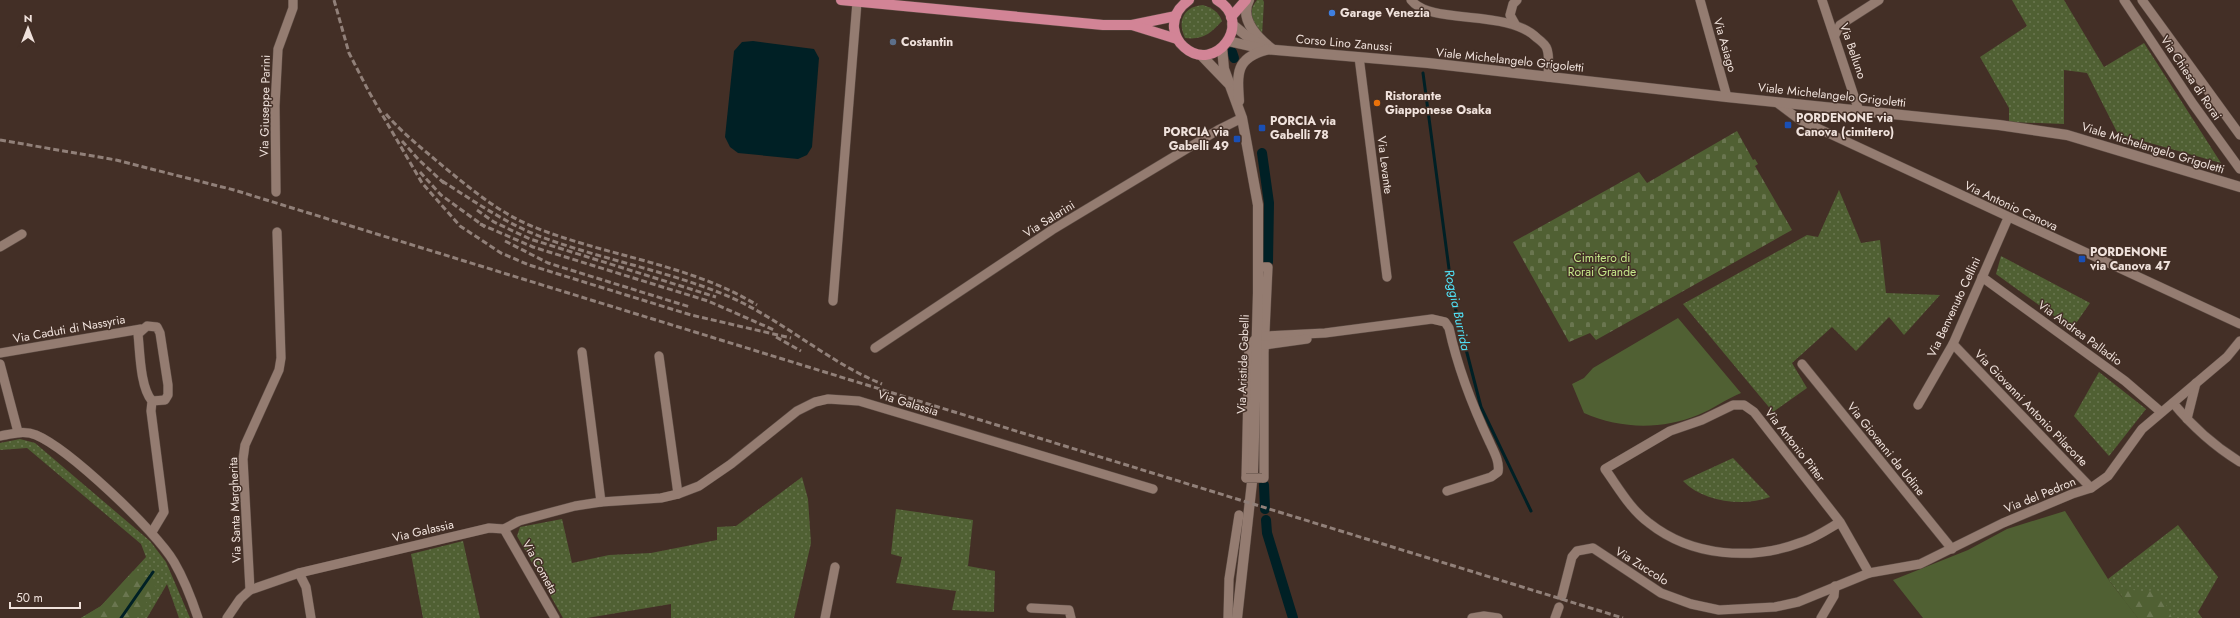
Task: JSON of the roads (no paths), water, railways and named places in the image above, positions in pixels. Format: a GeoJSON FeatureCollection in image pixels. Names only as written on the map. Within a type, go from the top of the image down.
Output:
{"type":"FeatureCollection","features":[{"type":"Feature","properties":{"kind":"main road"},"geometry":{"type":"LineString","coordinates":[[841,0],[1055,22],[1132,25],[1176,16]]}},
{"type":"Feature","properties":{"kind":"main road"},"geometry":{"type":"LineString","coordinates":[[1190,0],[1183,5],[1176,16],[1174,32],[1177,39],[1187,50],[1200,55],[1216,52],[1225,44],[1232,20],[1246,0]]}},
{"type":"Feature","properties":{"kind":"main road"},"geometry":{"type":"LineString","coordinates":[[1217,0],[1227,9],[1232,20]]}},
{"type":"Feature","properties":{"kind":"main road"},"geometry":{"type":"LineString","coordinates":[[1249,0],[1246,11],[1248,21],[1256,35],[1272,49]]}},
{"type":"Feature","properties":{"kind":"main road","name":"Corso Lino Zanussi"},"geometry":{"type":"LineString","coordinates":[[1232,20],[1249,38],[1272,49]]}},
{"type":"Feature","properties":{"kind":"main road"},"geometry":{"type":"LineString","coordinates":[[1132,25],[1177,39]]}},
{"type":"Feature","properties":{"kind":"main road","name":"Corso Lino Zanussi"},"geometry":{"type":"LineString","coordinates":[[1225,44],[1415,62]]}},
{"type":"Feature","properties":{"kind":"main road","name":"Via Aristide Gabelli"},"geometry":{"type":"LineString","coordinates":[[1225,44],[1224,69],[1228,83],[1241,114]]}},
{"type":"Feature","properties":{"kind":"main road","name":"Via Aristide Gabelli"},"geometry":{"type":"LineString","coordinates":[[1237,618],[1238,594],[1249,518],[1253,473],[1261,341],[1258,267],[1258,205],[1241,114],[1238,86],[1239,71],[1248,57],[1272,49]]}},
{"type":"Feature","properties":{"kind":"main road","name":"Via Aristide Gabelli"},"geometry":{"type":"LineString","coordinates":[[1200,55],[1228,83]]}},
{"type":"Feature","properties":{"kind":"main road","name":"Viale Michelangelo Grigoletti"},"geometry":{"type":"LineString","coordinates":[[1415,62],[1727,97],[1999,125],[2067,136],[2240,187]]}},
{"type":"Feature","properties":{"kind":"street","name":"Via Giuseppe Parini"},"geometry":{"type":"LineString","coordinates":[[276,192],[275,106],[278,49],[293,8],[293,0]]}},
{"type":"Feature","properties":{"kind":"street"},"geometry":{"type":"LineString","coordinates":[[1411,0],[1429,11],[1515,24],[1534,35],[1547,48],[1549,58],[1548,77]]}},
{"type":"Feature","properties":{"kind":"street"},"geometry":{"type":"LineString","coordinates":[[1515,24],[1510,16],[1513,4],[1517,0]]}},
{"type":"Feature","properties":{"kind":"street","name":"Via Asiago"},"geometry":{"type":"LineString","coordinates":[[1700,0],[1727,97]]}},
{"type":"Feature","properties":{"kind":"street","name":"Via Belluno"},"geometry":{"type":"LineString","coordinates":[[1822,0],[1835,35],[1859,111]]}},
{"type":"Feature","properties":{"kind":"street"},"geometry":{"type":"LineString","coordinates":[[1835,35],[1840,25],[1879,0]]}},
{"type":"Feature","properties":{"kind":"street","name":"Via Chiesa di Rorai"},"geometry":{"type":"LineString","coordinates":[[2124,0],[2193,104],[2240,169]]}},
{"type":"Feature","properties":{"kind":"street"},"geometry":{"type":"LineString","coordinates":[[2142,0],[2240,135]]}},
{"type":"Feature","properties":{"kind":"street"},"geometry":{"type":"LineString","coordinates":[[833,301],[857,2]]}},
{"type":"Feature","properties":{"kind":"street","name":"Via Levante"},"geometry":{"type":"LineString","coordinates":[[1359,57],[1387,277]]}},
{"type":"Feature","properties":{"kind":"street","name":"Via Antonio Canova"},"geometry":{"type":"LineString","coordinates":[[1776,102],[1800,120],[2008,218],[2240,324]]}},
{"type":"Feature","properties":{"kind":"street","name":"Via Salarini"},"geometry":{"type":"LineString","coordinates":[[874,348],[1052,230],[1218,130],[1241,114]]}},
{"type":"Feature","properties":{"kind":"street","name":"Via Benvenuto Cellini"},"geometry":{"type":"LineString","coordinates":[[1918,405],[1953,344],[2008,218]]}},
{"type":"Feature","properties":{"kind":"street","name":"Via Santa Margherita"},"geometry":{"type":"LineString","coordinates":[[250,590],[243,459],[245,445],[279,370],[282,358],[277,232]]}},
{"type":"Feature","properties":{"kind":"street"},"geometry":{"type":"LineString","coordinates":[[0,247],[22,234]]}},
{"type":"Feature","properties":{"kind":"street","name":"Via Andrea Palladio"},"geometry":{"type":"LineString","coordinates":[[1982,277],[2125,381],[2161,412]]}},
{"type":"Feature","properties":{"kind":"street"},"geometry":{"type":"LineString","coordinates":[[1261,341],[1264,478],[1246,478],[1249,346],[1261,341],[1326,334],[1432,319],[1443,320],[1448,324],[1460,373],[1495,453],[1499,468],[1498,472],[1491,477],[1447,491]]}},
{"type":"Feature","properties":{"kind":"street","name":"Via Caduti di Nassyria"},"geometry":{"type":"LineString","coordinates":[[0,353],[141,329],[146,326],[158,327],[162,341],[168,395],[165,400],[152,401]]}},
{"type":"Feature","properties":{"kind":"street","name":"Via Caduti di Nassyria"},"geometry":{"type":"LineString","coordinates":[[141,329],[138,334],[140,354],[146,394],[152,401],[151,411],[164,512],[152,532]]}},
{"type":"Feature","properties":{"kind":"street","name":"Via del Pedron"},"geometry":{"type":"LineString","coordinates":[[1835,586],[1869,573],[1920,564],[2003,523],[2072,494],[2091,488],[2108,476],[2142,429],[2227,357],[2240,341]]}},
{"type":"Feature","properties":{"kind":"street","name":"Via Giovanni Antonio Pilacorte"},"geometry":{"type":"LineString","coordinates":[[1953,344],[2091,488]]}},
{"type":"Feature","properties":{"kind":"street"},"geometry":{"type":"LineString","coordinates":[[582,352],[602,502]]}},
{"type":"Feature","properties":{"kind":"street"},"geometry":{"type":"LineString","coordinates":[[659,356],[678,494]]}},
{"type":"Feature","properties":{"kind":"street"},"geometry":{"type":"LineString","coordinates":[[0,364],[18,432]]}},
{"type":"Feature","properties":{"kind":"street","name":"Via Giovanni da Udine"},"geometry":{"type":"LineString","coordinates":[[1802,364],[1952,549]]}},
{"type":"Feature","properties":{"kind":"street"},"geometry":{"type":"LineString","coordinates":[[2187,419],[2196,383]]}},
{"type":"Feature","properties":{"kind":"street","name":"Via Galassia"},"geometry":{"type":"LineString","coordinates":[[250,590],[299,573],[488,528],[504,529],[519,521],[555,510],[602,502],[661,498],[678,494],[699,486],[731,464],[797,411],[815,402],[842,398],[866,403],[1153,489]]}},
{"type":"Feature","properties":{"kind":"street"},"geometry":{"type":"LineString","coordinates":[[2173,403],[2187,419],[2212,442],[2240,462]]}},
{"type":"Feature","properties":{"kind":"street","name":"Via Antonio Pitter"},"geometry":{"type":"LineString","coordinates":[[1840,522],[1803,542],[1776,549],[1755,554],[1715,552],[1691,545],[1649,523],[1632,507],[1605,469],[1670,431],[1702,420],[1733,405],[1744,405],[1754,412],[1840,522],[1869,573]]}},
{"type":"Feature","properties":{"kind":"street"},"geometry":{"type":"LineString","coordinates":[[0,436],[18,432],[35,435],[59,450],[152,532],[174,562],[198,618]]}},
{"type":"Feature","properties":{"kind":"street"},"geometry":{"type":"LineString","coordinates":[[1228,618],[1229,578],[1239,515]]}},
{"type":"Feature","properties":{"kind":"street","name":"Via Cometa"},"geometry":{"type":"LineString","coordinates":[[504,529],[555,618]]}},
{"type":"Feature","properties":{"kind":"street","name":"Via Zuccolo"},"geometry":{"type":"LineString","coordinates":[[1562,596],[1572,557],[1577,551],[1593,548],[1661,594],[1691,604],[1719,610],[1775,607],[1798,602],[1835,586]]}},
{"type":"Feature","properties":{"kind":"street"},"geometry":{"type":"LineString","coordinates":[[825,618],[834,567]]}},
{"type":"Feature","properties":{"kind":"street"},"geometry":{"type":"LineString","coordinates":[[299,573],[306,587],[311,618]]}},
{"type":"Feature","properties":{"kind":"street"},"geometry":{"type":"LineString","coordinates":[[1821,618],[1834,596],[1835,586]]}},
{"type":"Feature","properties":{"kind":"street"},"geometry":{"type":"LineString","coordinates":[[227,618],[240,599],[250,590]]}},
{"type":"Feature","properties":{"kind":"street"},"geometry":{"type":"LineString","coordinates":[[1555,618],[1559,607]]}},
{"type":"Feature","properties":{"kind":"street"},"geometry":{"type":"LineString","coordinates":[[1031,608],[1069,610],[1071,618]]}},
{"type":"Feature","properties":{"kind":"street"},"geometry":{"type":"LineString","coordinates":[[1472,618],[1484,616],[1498,618]]}},
{"type":"Feature","properties":{"kind":"water"},"geometry":{"type":"Polygon","coordinates":[[[753,41],[814,49],[819,58],[812,147],[807,155],[798,159],[738,153],[730,147],[725,137],[734,51],[742,42],[753,41]]]}},
{"type":"Feature","properties":{"kind":"waterway"},"geometry":{"type":"LineString","coordinates":[[1232,52],[1234,58]]}},
{"type":"Feature","properties":{"kind":"waterway","name":"Roggia Burrida"},"geometry":{"type":"LineString","coordinates":[[1423,73],[1453,299],[1481,407],[1531,511]]}},
{"type":"Feature","properties":{"kind":"waterway"},"geometry":{"type":"LineString","coordinates":[[1262,153],[1269,203],[1268,262]]}},
{"type":"Feature","properties":{"kind":"waterway"},"geometry":{"type":"LineString","coordinates":[[1264,485],[1265,509]]}},
{"type":"Feature","properties":{"kind":"waterway"},"geometry":{"type":"LineString","coordinates":[[1266,520],[1267,533],[1293,618]]}},
{"type":"Feature","properties":{"kind":"waterway"},"geometry":{"type":"LineString","coordinates":[[121,618],[153,572]]}},
{"type":"Feature","properties":{"kind":"railway"},"geometry":{"type":"LineString","coordinates":[[334,0],[349,53],[369,92],[422,183],[460,226],[501,253],[529,265],[691,315],[791,338]]}},
{"type":"Feature","properties":{"kind":"railway"},"geometry":{"type":"LineString","coordinates":[[386,114],[414,142],[464,183],[495,206],[517,219],[557,236],[674,269],[703,279],[757,305]]}},
{"type":"Feature","properties":{"kind":"railway"},"geometry":{"type":"LineString","coordinates":[[0,140],[116,160],[234,190],[1623,618]]}},
{"type":"Feature","properties":{"kind":"railway"},"geometry":{"type":"LineString","coordinates":[[402,141],[419,160],[446,185]]}},
{"type":"Feature","properties":{"kind":"railway"},"geometry":{"type":"LineString","coordinates":[[420,172],[441,195],[485,227]]}},
{"type":"Feature","properties":{"kind":"railway"},"geometry":{"type":"LineString","coordinates":[[442,181],[498,216],[534,234],[582,251],[682,279],[730,297],[769,318],[862,375],[882,384]]}},
{"type":"Feature","properties":{"kind":"railway"},"geometry":{"type":"LineString","coordinates":[[477,210],[494,222],[530,239],[716,297]]}},
{"type":"Feature","properties":{"kind":"railway"},"geometry":{"type":"LineString","coordinates":[[480,224],[533,247],[708,301],[774,330]]}},
{"type":"Feature","properties":{"kind":"railway"},"geometry":{"type":"LineString","coordinates":[[505,241],[548,263],[690,307]]}},
{"type":"Feature","properties":{"kind":"railway"},"geometry":{"type":"LineString","coordinates":[[776,337],[801,351]]}},
{"type":"Feature","properties":{"kind":"place","name":"Garage Venezia"},"geometry":{"type":"Point","coordinates":[1332,13]}},
{"type":"Feature","properties":{"kind":"place","name":"Costantin"},"geometry":{"type":"Point","coordinates":[893,42]}},
{"type":"Feature","properties":{"kind":"place","name":"Ristorante Giapponese Osaka"},"geometry":{"type":"Point","coordinates":[1377,103]}},
{"type":"Feature","properties":{"kind":"place","name":"PORDENONE via Canova (cimitero)"},"geometry":{"type":"Point","coordinates":[1788,125]}},
{"type":"Feature","properties":{"kind":"place","name":"PORCIA via Gabelli 78"},"geometry":{"type":"Point","coordinates":[1262,128]}},
{"type":"Feature","properties":{"kind":"place","name":"PORCIA via Gabelli 49"},"geometry":{"type":"Point","coordinates":[1237,139]}},
{"type":"Feature","properties":{"kind":"place","name":"PORDENONE via Canova 47"},"geometry":{"type":"Point","coordinates":[2082,259]}},
{"type":"Feature","properties":{"kind":"park label","name":"Cimitero di Rorai Grande"},"geometry":{"type":"Point","coordinates":[1602,265]}}]}
